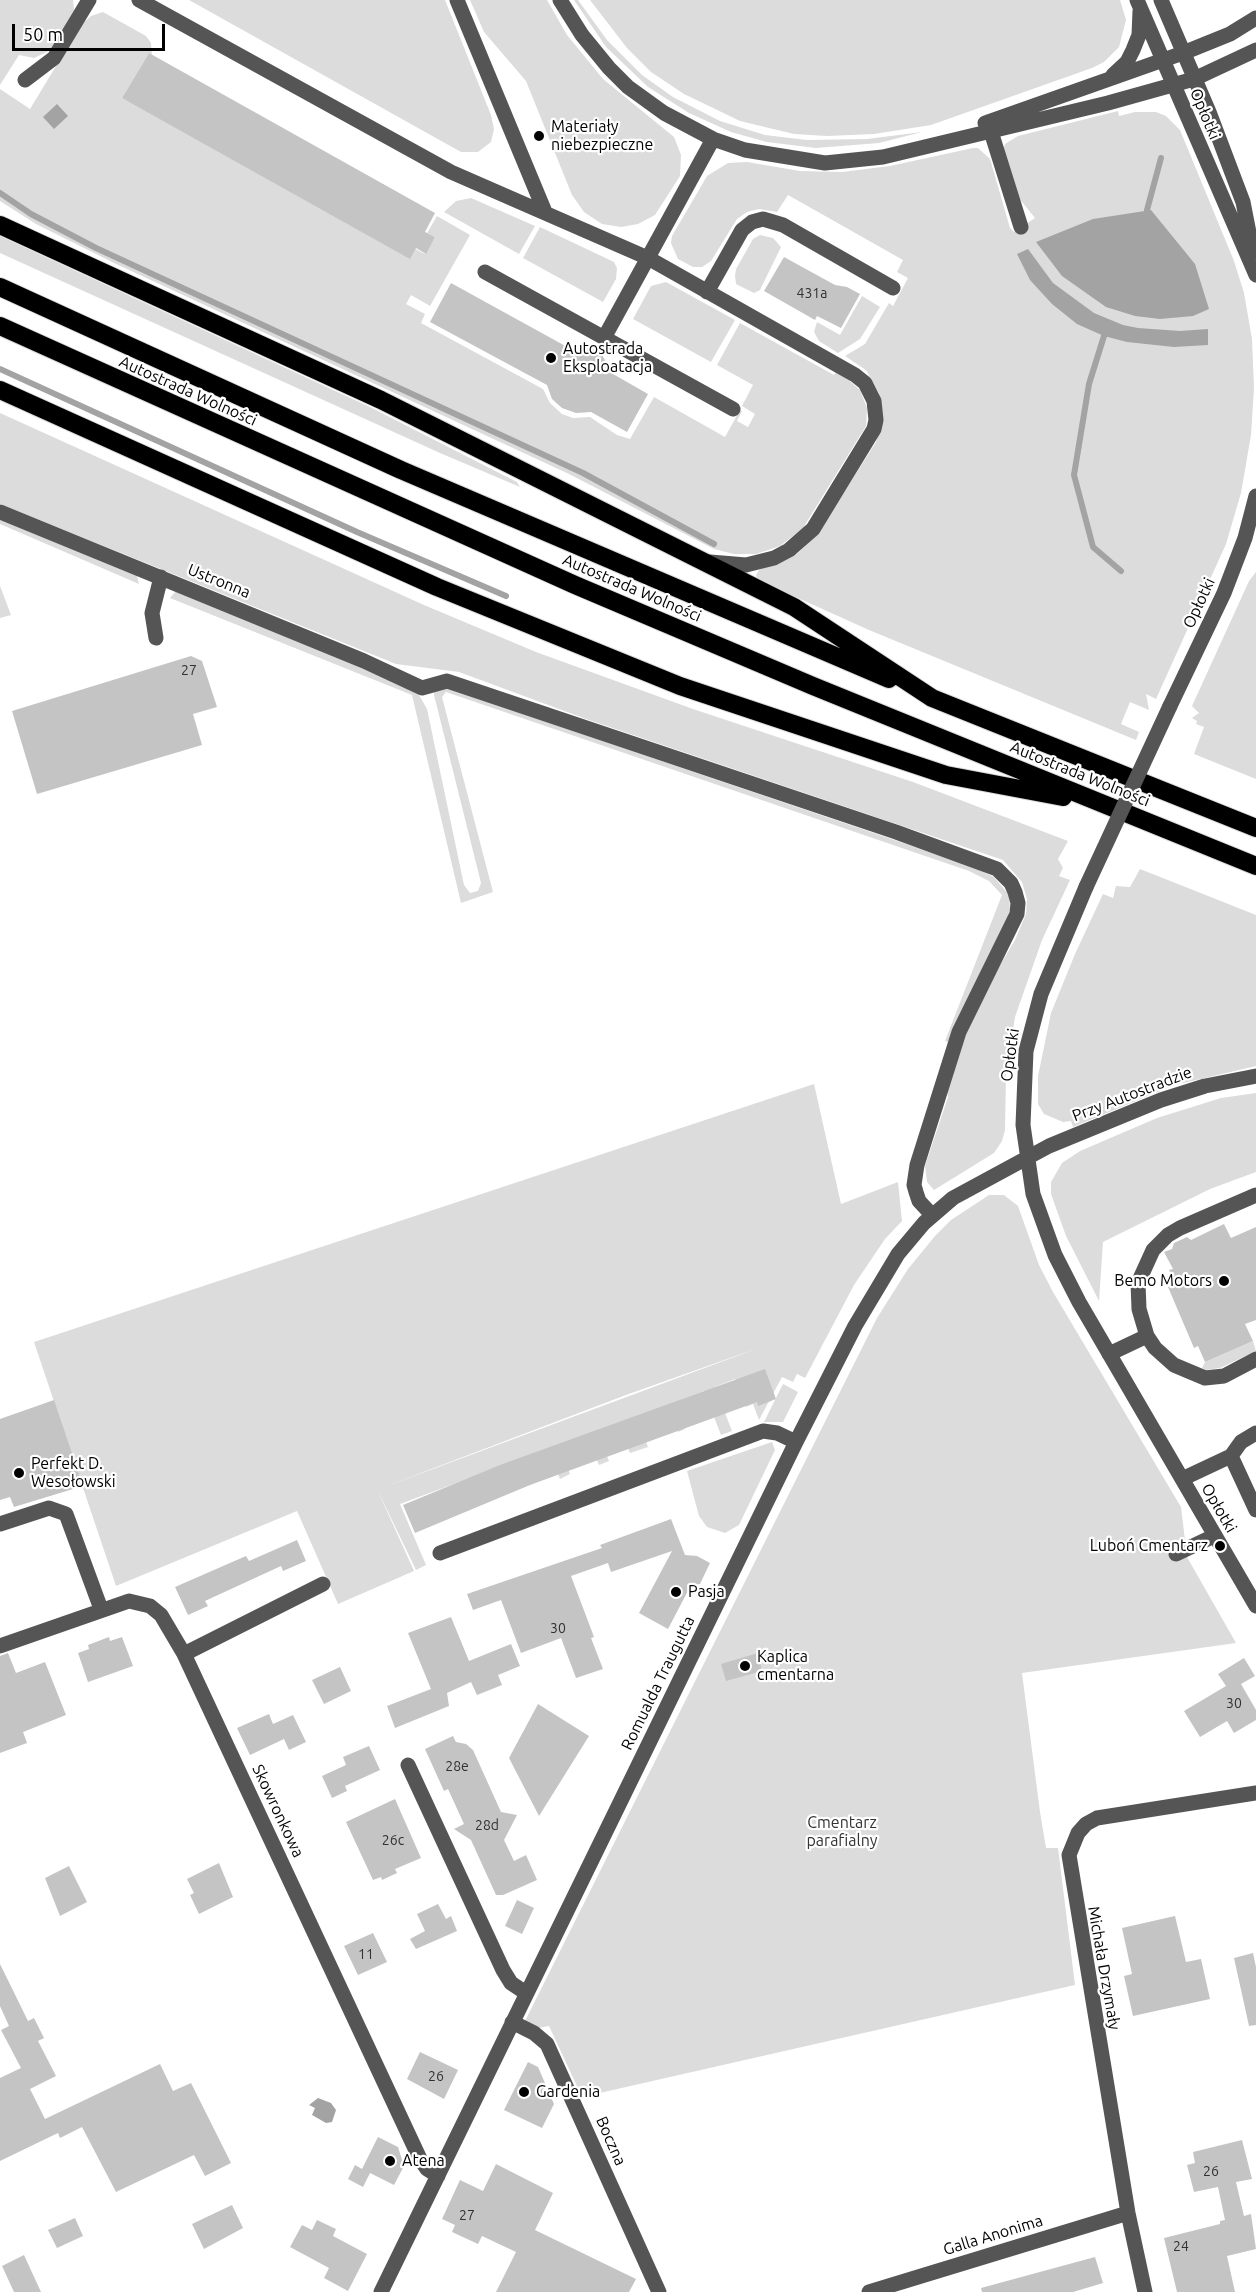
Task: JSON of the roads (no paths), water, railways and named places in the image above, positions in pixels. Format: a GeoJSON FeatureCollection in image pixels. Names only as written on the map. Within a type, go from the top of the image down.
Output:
{"type":"FeatureCollection","features":[{"type":"Feature","properties":{"kind":"highway"},"geometry":{"type":"LineString","coordinates":[[0,214],[58,252]]}},
{"type":"Feature","properties":{"kind":"highway"},"geometry":{"type":"LineString","coordinates":[[0,225],[381,400],[794,608],[932,698],[1256,828]]}},
{"type":"Feature","properties":{"kind":"highway","name":"Autostrada Wolności"},"geometry":{"type":"LineString","coordinates":[[0,287],[401,470],[932,698]]}},
{"type":"Feature","properties":{"kind":"highway","name":"Autostrada Wolności"},"geometry":{"type":"LineString","coordinates":[[0,326],[565,580],[1101,804],[1256,866]]}},
{"type":"Feature","properties":{"kind":"highway"},"geometry":{"type":"LineString","coordinates":[[0,390],[436,587],[681,686],[946,774],[1101,804]]}},
{"type":"Feature","properties":{"kind":"street"},"geometry":{"type":"LineString","coordinates":[[25,80],[54,58],[89,0]]}},
{"type":"Feature","properties":{"kind":"street"},"geometry":{"type":"LineString","coordinates":[[139,0],[451,172],[648,258],[855,375],[871,393],[876,420],[864,446],[813,529],[789,550],[774,558],[746,564],[722,564],[697,559]]}},
{"type":"Feature","properties":{"kind":"street"},"geometry":{"type":"LineString","coordinates":[[457,0],[545,212]]}},
{"type":"Feature","properties":{"kind":"street"},"geometry":{"type":"LineString","coordinates":[[560,0],[596,53],[628,87],[664,113],[713,139],[755,153],[825,163],[883,157],[989,126],[1173,85],[1194,79],[1256,50]]}},
{"type":"Feature","properties":{"kind":"street","name":"Opłotki"},"geometry":{"type":"LineString","coordinates":[[1161,0],[1243,202],[1256,272]]}},
{"type":"Feature","properties":{"kind":"street"},"geometry":{"type":"LineString","coordinates":[[1111,77],[1123,67],[1133,50],[1140,28],[1138,3]]}},
{"type":"Feature","properties":{"kind":"street","name":"Opłotki"},"geometry":{"type":"LineString","coordinates":[[1138,3],[1256,272]]}},
{"type":"Feature","properties":{"kind":"street"},"geometry":{"type":"LineString","coordinates":[[989,126],[1111,77],[1183,53],[1230,33],[1256,18]]}},
{"type":"Feature","properties":{"kind":"street"},"geometry":{"type":"LineString","coordinates":[[989,126],[1021,227]]}},
{"type":"Feature","properties":{"kind":"street"},"geometry":{"type":"LineString","coordinates":[[604,338],[713,139]]}},
{"type":"Feature","properties":{"kind":"street"},"geometry":{"type":"LineString","coordinates":[[706,292],[742,230],[752,222],[763,219],[783,225],[893,288]]}},
{"type":"Feature","properties":{"kind":"street"},"geometry":{"type":"LineString","coordinates":[[485,272],[733,409]]}},
{"type":"Feature","properties":{"kind":"street","name":"Opłotki"},"geometry":{"type":"LineString","coordinates":[[1256,496],[1250,540],[1170,706],[1056,956],[1030,1031],[1022,1089],[1026,1160],[1038,1213],[1055,1255],[1109,1354],[1256,1606]]}},
{"type":"Feature","properties":{"kind":"street","name":"Ustronna"},"geometry":{"type":"LineString","coordinates":[[0,512],[375,665],[422,688],[447,681],[926,842],[971,858],[1004,875],[1016,892],[1017,914],[959,1032],[914,1175],[914,1185],[919,1201],[932,1215]]}},
{"type":"Feature","properties":{"kind":"street"},"geometry":{"type":"LineString","coordinates":[[156,638],[152,613],[161,577]]}},
{"type":"Feature","properties":{"kind":"street","name":"Przy Autostradzie"},"geometry":{"type":"LineString","coordinates":[[932,1215],[975,1184],[1026,1160],[1049,1146],[1161,1100],[1205,1086],[1256,1076]]}},
{"type":"Feature","properties":{"kind":"street"},"geometry":{"type":"LineString","coordinates":[[1256,1195],[1168,1235],[1153,1251],[1138,1284],[1139,1310],[1147,1336],[1155,1348],[1173,1365],[1205,1378],[1224,1376],[1256,1359]]}},
{"type":"Feature","properties":{"kind":"street","name":"Romualda Traugutta"},"geometry":{"type":"LineString","coordinates":[[381,2292],[796,1442],[855,1326],[898,1254],[932,1215]]}},
{"type":"Feature","properties":{"kind":"street"},"geometry":{"type":"LineString","coordinates":[[1109,1354],[1147,1336]]}},
{"type":"Feature","properties":{"kind":"street"},"geometry":{"type":"LineString","coordinates":[[440,1553],[763,1431],[777,1433],[796,1442]]}},
{"type":"Feature","properties":{"kind":"street"},"geometry":{"type":"LineString","coordinates":[[1182,1479],[1231,1456],[1242,1442],[1256,1433]]}},
{"type":"Feature","properties":{"kind":"street"},"geometry":{"type":"LineString","coordinates":[[1231,1456],[1256,1510]]}},
{"type":"Feature","properties":{"kind":"street"},"geometry":{"type":"LineString","coordinates":[[0,1524],[50,1508],[66,1514],[100,1609]]}},
{"type":"Feature","properties":{"kind":"street"},"geometry":{"type":"LineString","coordinates":[[1176,1554],[1215,1536]]}},
{"type":"Feature","properties":{"kind":"street"},"geometry":{"type":"LineString","coordinates":[[184,1654],[323,1584]]}},
{"type":"Feature","properties":{"kind":"street","name":"Skowronkowa"},"geometry":{"type":"LineString","coordinates":[[0,1646],[100,1609],[129,1601],[150,1606],[161,1615],[184,1654],[420,2159],[427,2169],[438,2176]]}},
{"type":"Feature","properties":{"kind":"street"},"geometry":{"type":"LineString","coordinates":[[408,1765],[503,1970],[511,1983],[526,1993]]}},
{"type":"Feature","properties":{"kind":"street","name":"Michała Drzymały"},"geometry":{"type":"LineString","coordinates":[[1145,2292],[1128,2213],[1069,1866],[1072,1844],[1086,1824],[1109,1814],[1256,1793]]}},
{"type":"Feature","properties":{"kind":"street","name":"Boczna"},"geometry":{"type":"LineString","coordinates":[[512,2022],[534,2033],[547,2044],[659,2292]]}},
{"type":"Feature","properties":{"kind":"street","name":"Galla Anonima"},"geometry":{"type":"LineString","coordinates":[[869,2292],[1128,2213]]}},
{"type":"Feature","properties":{"kind":"waterway"},"geometry":{"type":"LineString","coordinates":[[1147,210],[1161,158]]}},
{"type":"Feature","properties":{"kind":"waterway"},"geometry":{"type":"LineString","coordinates":[[0,193],[31,214],[96,248],[583,473],[714,544]]}},
{"type":"Feature","properties":{"kind":"waterway"},"geometry":{"type":"LineString","coordinates":[[1104,336],[1089,384],[1074,475],[1093,547],[1121,571]]}},
{"type":"Feature","properties":{"kind":"waterway"},"geometry":{"type":"LineString","coordinates":[[0,369],[357,532],[506,596]]}},
{"type":"Feature","properties":{"kind":"place","name":"Materiały niebezpieczne"},"geometry":{"type":"Point","coordinates":[539,136]}},
{"type":"Feature","properties":{"kind":"place","name":"Autostrada Eksploatacja"},"geometry":{"type":"Point","coordinates":[551,358]}},
{"type":"Feature","properties":{"kind":"place","name":"Bemo Motors"},"geometry":{"type":"Point","coordinates":[1224,1281]}},
{"type":"Feature","properties":{"kind":"place","name":"Perfekt D. Wesołowski"},"geometry":{"type":"Point","coordinates":[19,1473]}},
{"type":"Feature","properties":{"kind":"place","name":"Luboń Cmentarz"},"geometry":{"type":"Point","coordinates":[1220,1546]}},
{"type":"Feature","properties":{"kind":"place","name":"Pasja"},"geometry":{"type":"Point","coordinates":[676,1592]}},
{"type":"Feature","properties":{"kind":"place","name":"Kaplica cmentarna"},"geometry":{"type":"Point","coordinates":[745,1666]}},
{"type":"Feature","properties":{"kind":"place","name":"Gardenia"},"geometry":{"type":"Point","coordinates":[524,2092]}},
{"type":"Feature","properties":{"kind":"place","name":"Atena"},"geometry":{"type":"Point","coordinates":[390,2161]}},
{"type":"Feature","properties":{"kind":"park label","name":"Cmentarz parafialny"},"geometry":{"type":"Point","coordinates":[842,1832]}}]}
